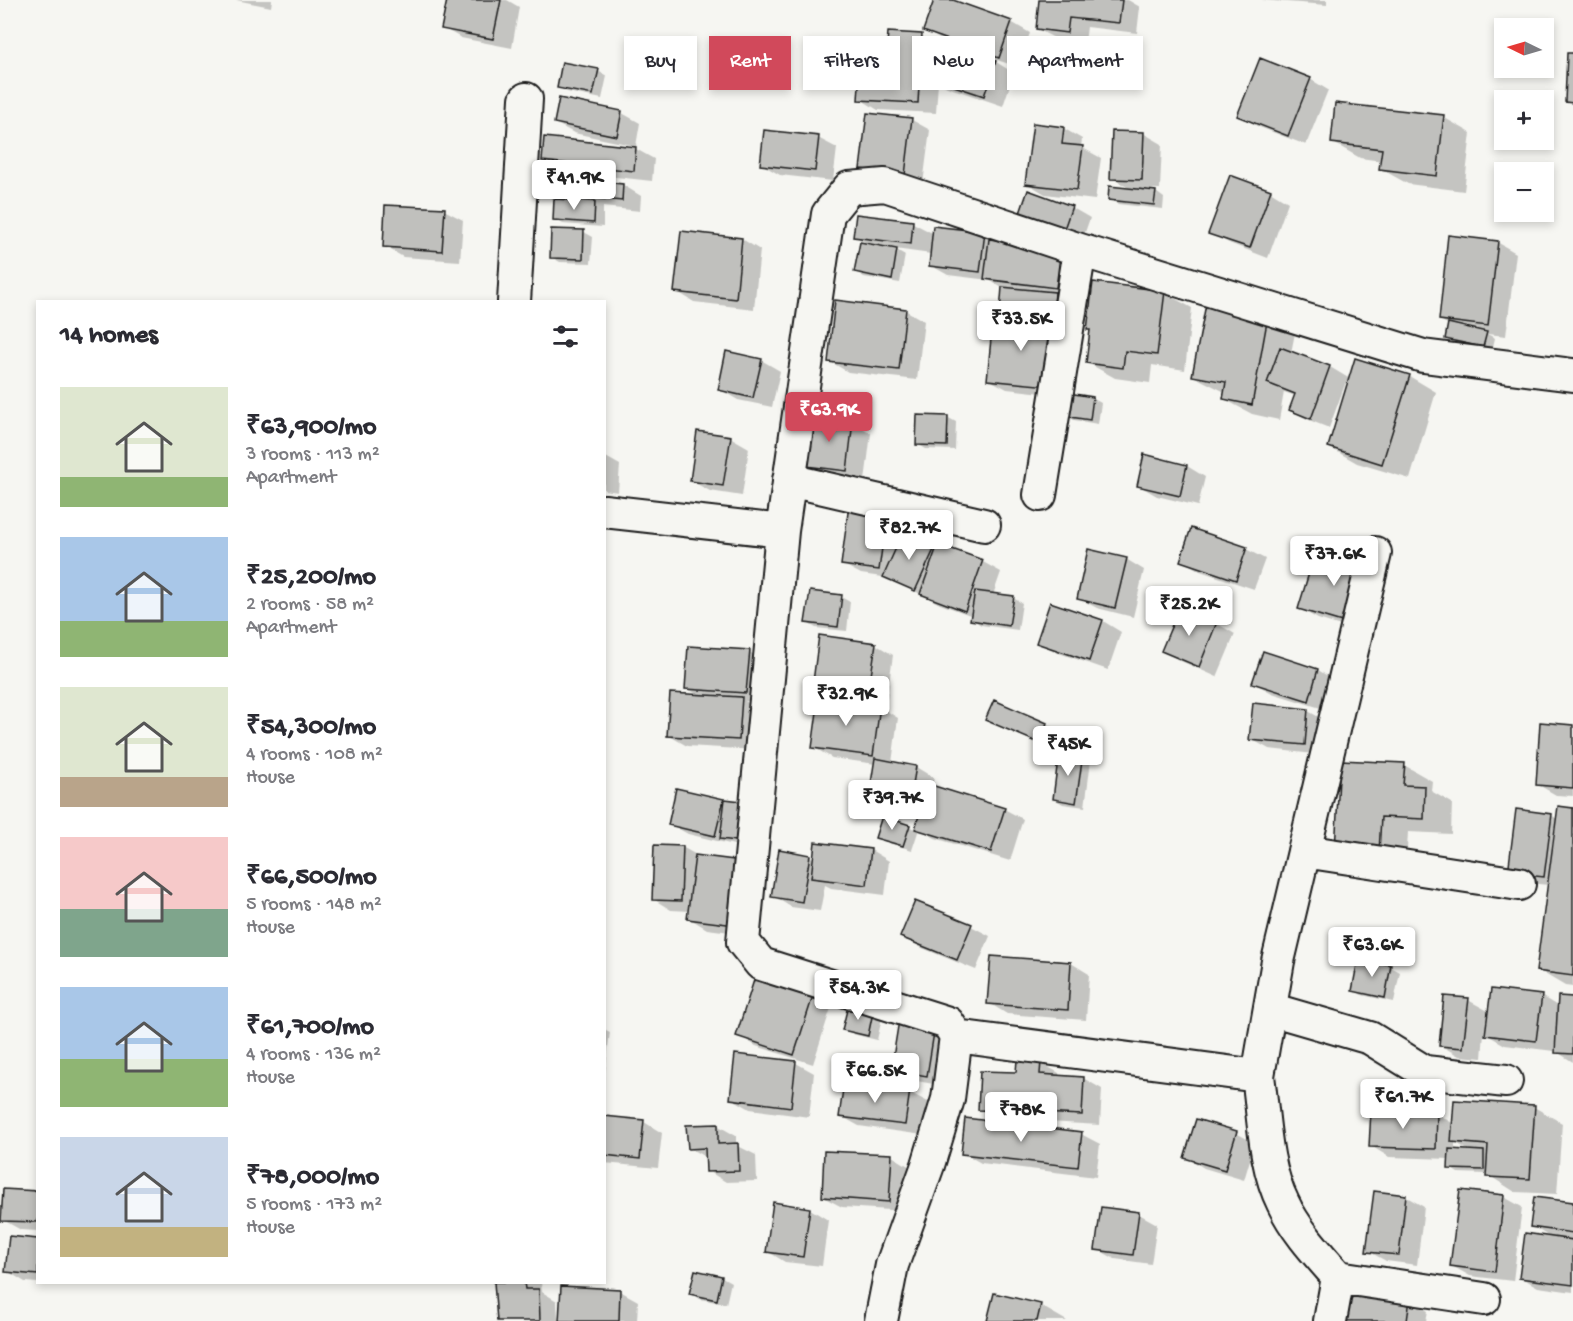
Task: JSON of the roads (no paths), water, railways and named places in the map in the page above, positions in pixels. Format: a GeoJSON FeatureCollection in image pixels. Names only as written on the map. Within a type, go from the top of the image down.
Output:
{"type":"FeatureCollection","features":[{"type":"Feature","properties":{"kind":"street"},"geometry":{"type":"LineString","coordinates":[[514,300],[526,99]]}},
{"type":"Feature","properties":{"kind":"street"},"geometry":{"type":"LineString","coordinates":[[881,1321],[892,1265],[928,1165],[948,1099],[956,1036],[948,1023],[761,964],[743,942],[782,531],[828,214],[849,188],[885,185],[1080,250],[1422,356],[1573,375]]}},
{"type":"Feature","properties":{"kind":"street"},"geometry":{"type":"LineString","coordinates":[[1040,495],[1080,250]]}},
{"type":"Feature","properties":{"kind":"street"},"geometry":{"type":"LineString","coordinates":[[789,480],[984,525]]}},
{"type":"Feature","properties":{"kind":"street"},"geometry":{"type":"LineString","coordinates":[[606,511],[782,531]]}},
{"type":"Feature","properties":{"kind":"street"},"geometry":{"type":"LineString","coordinates":[[1375,553],[1278,961],[1258,1077],[1268,1154],[1282,1202],[1311,1246],[1338,1277],[1484,1299]]}},
{"type":"Feature","properties":{"kind":"street"},"geometry":{"type":"LineString","coordinates":[[1304,851],[1519,884]]}},
{"type":"Feature","properties":{"kind":"street"},"geometry":{"type":"LineString","coordinates":[[1270,1009],[1370,1038],[1425,1072],[1506,1081]]}},
{"type":"Feature","properties":{"kind":"street"},"geometry":{"type":"LineString","coordinates":[[956,1036],[1258,1077]]}},
{"type":"Feature","properties":{"kind":"street"},"geometry":{"type":"LineString","coordinates":[[1330,1321],[1338,1277]]}}]}
